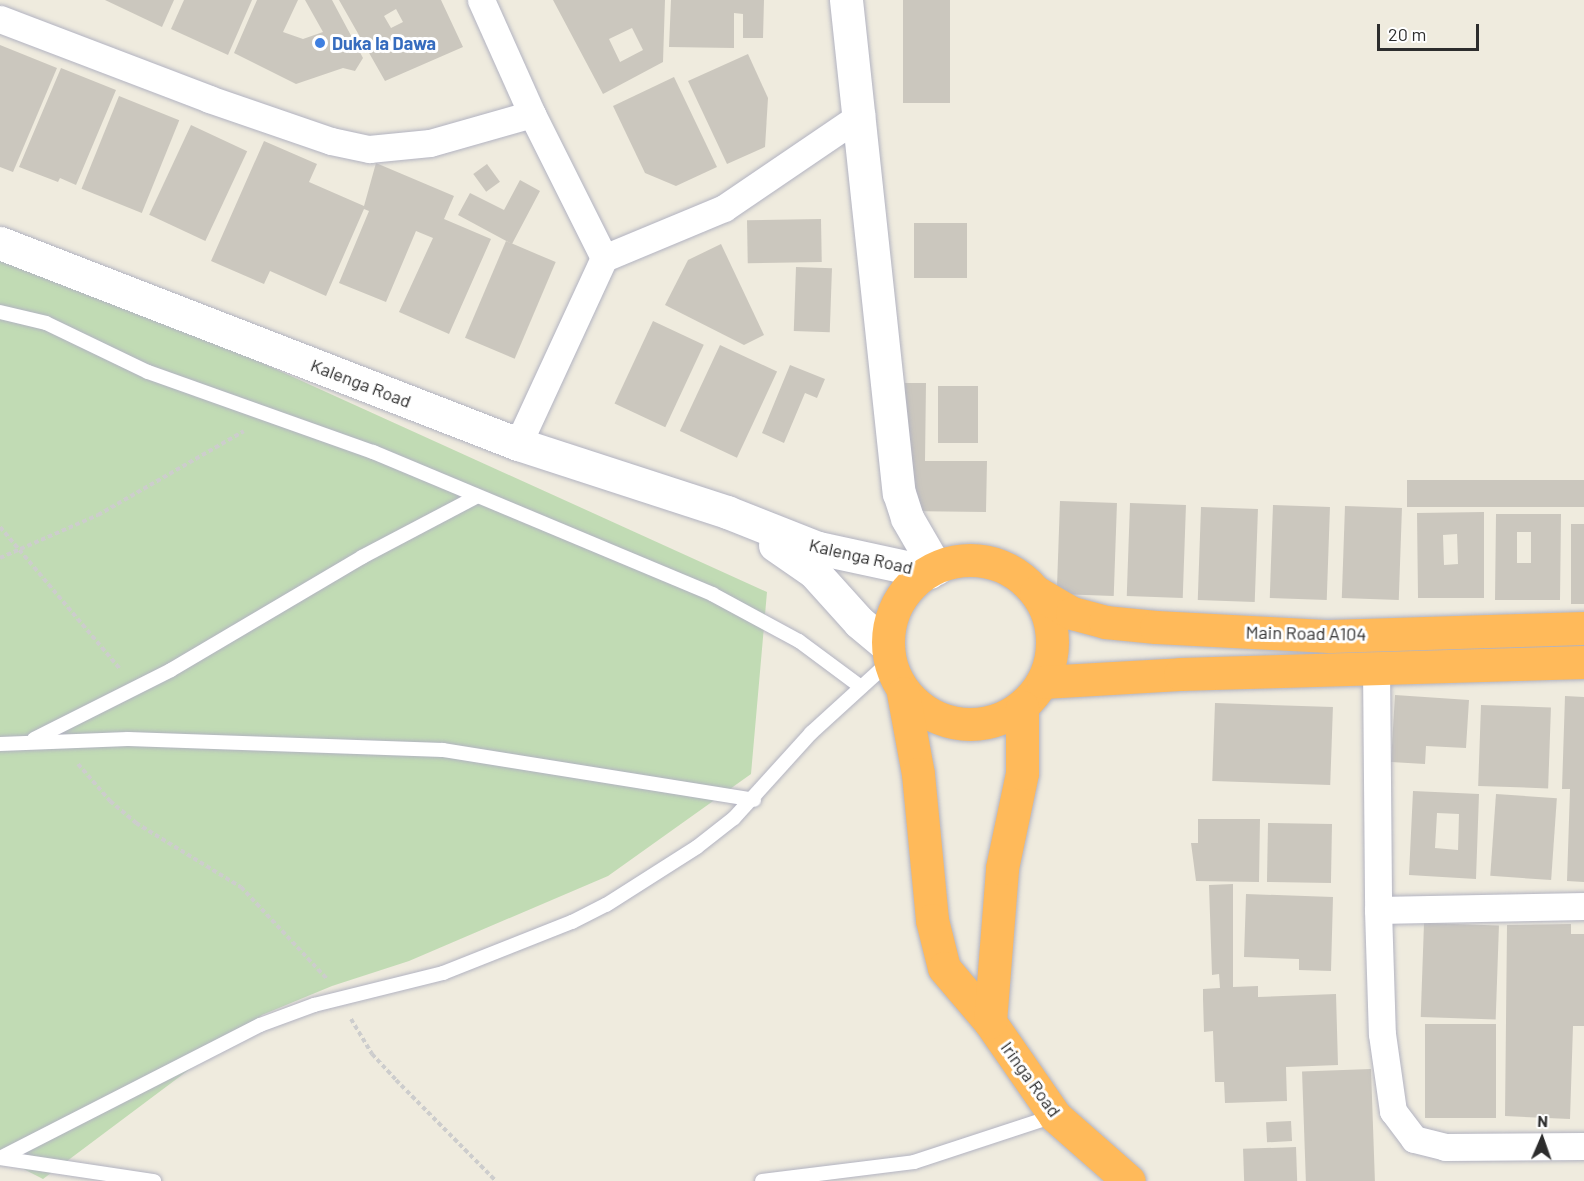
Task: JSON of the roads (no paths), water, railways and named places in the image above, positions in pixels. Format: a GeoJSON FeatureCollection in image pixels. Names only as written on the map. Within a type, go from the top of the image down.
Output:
{"type":"FeatureCollection","features":[{"type":"Feature","properties":{"kind":"highway"},"geometry":{"type":"LineString","coordinates":[[981,560],[1012,571],[1036,592],[1050,621],[1052,652],[1043,682],[1022,707],[992,722],[959,725],[928,714],[903,693],[888,654],[887,630],[898,599],[933,570],[949,562],[981,560]]}},
{"type":"Feature","properties":{"kind":"highway","name":"Main Road A104"},"geometry":{"type":"LineString","coordinates":[[1036,592],[1072,613],[1105,622],[1156,627],[1330,636],[1584,628]]}},
{"type":"Feature","properties":{"kind":"highway","name":"Main Road A104"},"geometry":{"type":"LineString","coordinates":[[1043,682],[1377,666],[1584,662]]}},
{"type":"Feature","properties":{"kind":"highway","name":"Iringa Road"},"geometry":{"type":"LineString","coordinates":[[903,693],[918,774],[932,920],[944,968],[990,1022],[1055,1116],[1130,1181]]}},
{"type":"Feature","properties":{"kind":"highway"},"geometry":{"type":"LineString","coordinates":[[990,1022],[1002,868],[1022,773],[1022,707]]}},
{"type":"Feature","properties":{"kind":"main road"},"geometry":{"type":"LineString","coordinates":[[846,0],[861,115],[899,494],[907,518],[933,570]]}},
{"type":"Feature","properties":{"kind":"main road","name":"Kalenga Road"},"geometry":{"type":"LineString","coordinates":[[0,243],[518,444],[726,512],[818,548],[933,570]]}},
{"type":"Feature","properties":{"kind":"main road","name":"Kalenga Road"},"geometry":{"type":"LineString","coordinates":[[726,512],[814,572],[888,654]]}},
{"type":"Feature","properties":{"kind":"street"},"geometry":{"type":"LineString","coordinates":[[481,0],[532,114],[604,258]]}},
{"type":"Feature","properties":{"kind":"street"},"geometry":{"type":"LineString","coordinates":[[0,20],[209,99],[331,141],[369,149],[429,143],[532,114]]}},
{"type":"Feature","properties":{"kind":"street"},"geometry":{"type":"LineString","coordinates":[[518,444],[604,258],[724,208],[861,115]]}},
{"type":"Feature","properties":{"kind":"street"},"geometry":{"type":"LineString","coordinates":[[1377,666],[1378,910],[1382,1034],[1393,1111],[1414,1139],[1445,1147],[1584,1146]]}},
{"type":"Feature","properties":{"kind":"street"},"geometry":{"type":"LineString","coordinates":[[1378,910],[1584,906]]}},
{"type":"Feature","properties":{"kind":"lane"},"geometry":{"type":"LineString","coordinates":[[0,312],[46,323],[148,372],[373,453],[712,594],[799,640],[861,687]]}},
{"type":"Feature","properties":{"kind":"lane"},"geometry":{"type":"LineString","coordinates":[[30,742],[137,687],[362,557],[476,497]]}},
{"type":"Feature","properties":{"kind":"lane"},"geometry":{"type":"LineString","coordinates":[[154,1181],[0,1158],[67,1127],[210,1048],[271,1021],[342,999],[443,973],[572,922],[697,847],[754,800],[811,733],[861,687],[888,654]]}},
{"type":"Feature","properties":{"kind":"lane"},"geometry":{"type":"LineString","coordinates":[[0,744],[61,741],[358,745],[443,750],[754,800]]}},
{"type":"Feature","properties":{"kind":"lane"},"geometry":{"type":"LineString","coordinates":[[762,1181],[914,1162],[1055,1116]]}},
{"type":"Feature","properties":{"kind":"place","name":"Duka la Dawa"},"geometry":{"type":"Point","coordinates":[320,43]}}]}
